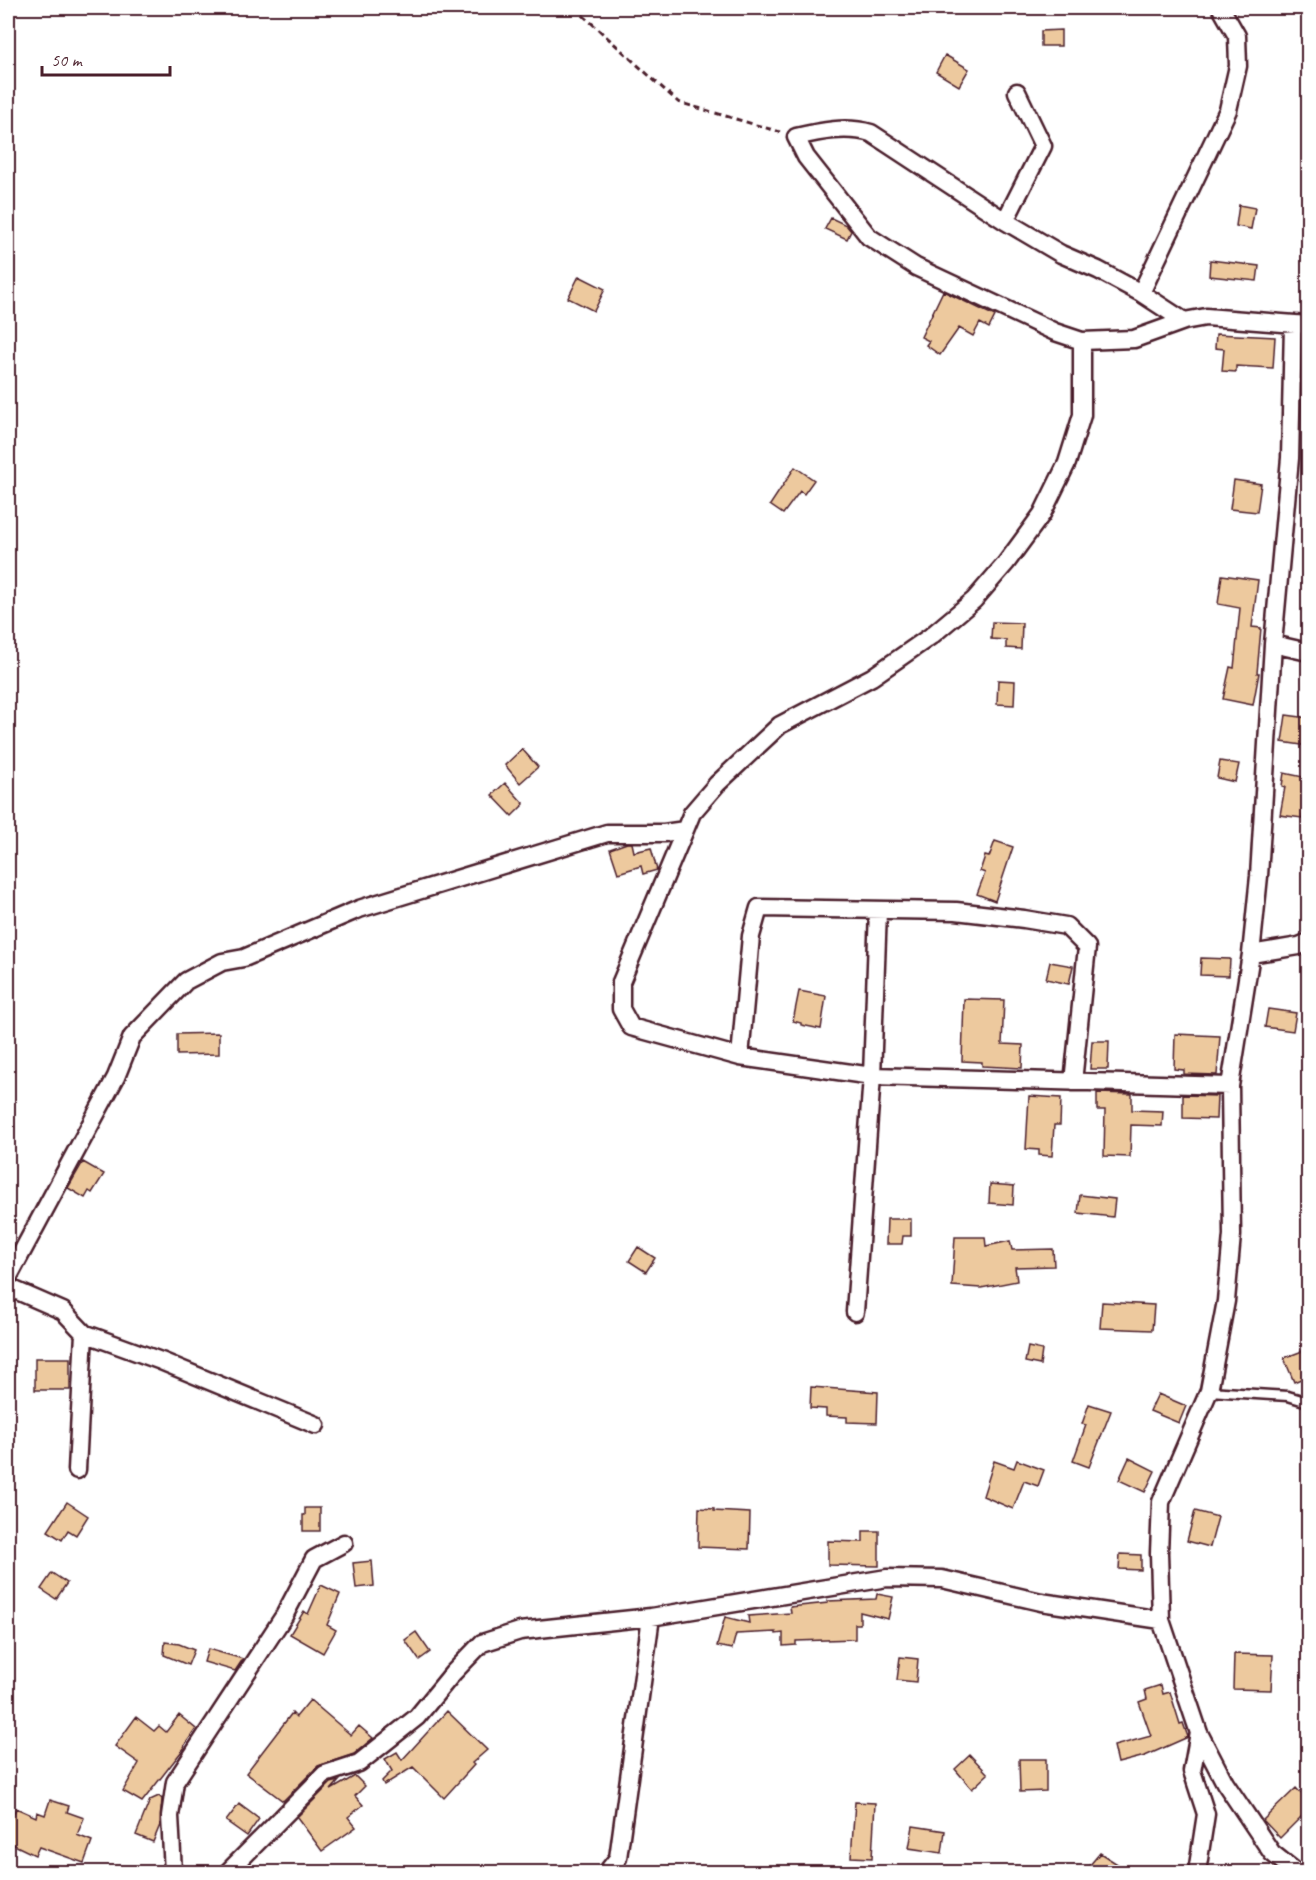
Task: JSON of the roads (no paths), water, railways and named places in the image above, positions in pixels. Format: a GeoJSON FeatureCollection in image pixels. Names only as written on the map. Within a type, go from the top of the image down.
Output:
{"type":"FeatureCollection","features":[{"type":"Feature","properties":{"kind":"street"},"geometry":{"type":"LineString","coordinates":[[1142,293],[1228,110],[1238,66],[1237,36],[1221,8]]}},
{"type":"Feature","properties":{"kind":"street"},"geometry":{"type":"LineString","coordinates":[[1005,221],[1043,146],[1017,92]]}},
{"type":"Feature","properties":{"kind":"street"},"geometry":{"type":"LineString","coordinates":[[1184,321],[1142,293],[1061,254],[1005,221],[871,133],[857,129],[823,131],[796,137],[806,157],[870,237],[916,267],[1054,332],[1082,341],[1134,339],[1184,321],[1206,317],[1304,324],[1273,644],[1259,876],[1251,954],[1230,1086],[1232,1235],[1226,1301],[1209,1391],[1161,1502],[1159,1553],[1161,1620],[1199,1733],[1225,1783],[1272,1853],[1296,1872]]}},
{"type":"Feature","properties":{"kind":"street"},"geometry":{"type":"LineString","coordinates":[[1082,341],[1082,415],[1067,463],[1042,514],[1006,563],[974,600],[930,636],[872,676],[780,725],[717,784],[692,813],[621,982],[621,1009],[631,1027],[740,1057],[872,1076],[1230,1086]]}},
{"type":"Feature","properties":{"kind":"street"},"geometry":{"type":"LineString","coordinates":[[1273,644],[1308,652]]}},
{"type":"Feature","properties":{"kind":"street"},"geometry":{"type":"LineString","coordinates":[[8,1278],[116,1077],[132,1037],[186,981],[222,962],[244,958],[359,909],[607,833],[664,833],[685,830]]}},
{"type":"Feature","properties":{"kind":"street"},"geometry":{"type":"LineString","coordinates":[[740,1057],[751,936],[759,908],[956,911],[1066,926],[1087,947],[1072,1082]]}},
{"type":"Feature","properties":{"kind":"street"},"geometry":{"type":"LineString","coordinates":[[855,1312],[872,1076],[878,910]]}},
{"type":"Feature","properties":{"kind":"street"},"geometry":{"type":"LineString","coordinates":[[1251,954],[1299,946],[1308,942]]}},
{"type":"Feature","properties":{"kind":"street"},"geometry":{"type":"LineString","coordinates":[[8,1287],[63,1311],[84,1332],[316,1425]]}},
{"type":"Feature","properties":{"kind":"street"},"geometry":{"type":"LineString","coordinates":[[76,1470],[84,1332]]}},
{"type":"Feature","properties":{"kind":"street"},"geometry":{"type":"LineString","coordinates":[[173,1872],[170,1816],[175,1782],[284,1616],[314,1559],[344,1543]]}},
{"type":"Feature","properties":{"kind":"street"},"geometry":{"type":"LineString","coordinates":[[228,1872],[325,1774],[360,1763],[417,1717],[453,1673],[482,1643],[520,1631],[651,1617],[887,1578],[942,1579],[1041,1602],[1161,1620]]}},
{"type":"Feature","properties":{"kind":"street"},"geometry":{"type":"LineString","coordinates":[[607,1872],[618,1858],[651,1617]]}},
{"type":"Feature","properties":{"kind":"street"},"geometry":{"type":"LineString","coordinates":[[1197,1872],[1206,1814],[1192,1772],[1199,1733]]}},
{"type":"Feature","properties":{"kind":"lane"},"geometry":{"type":"LineString","coordinates":[[1209,1391],[1288,1396],[1308,1402]]}}]}
